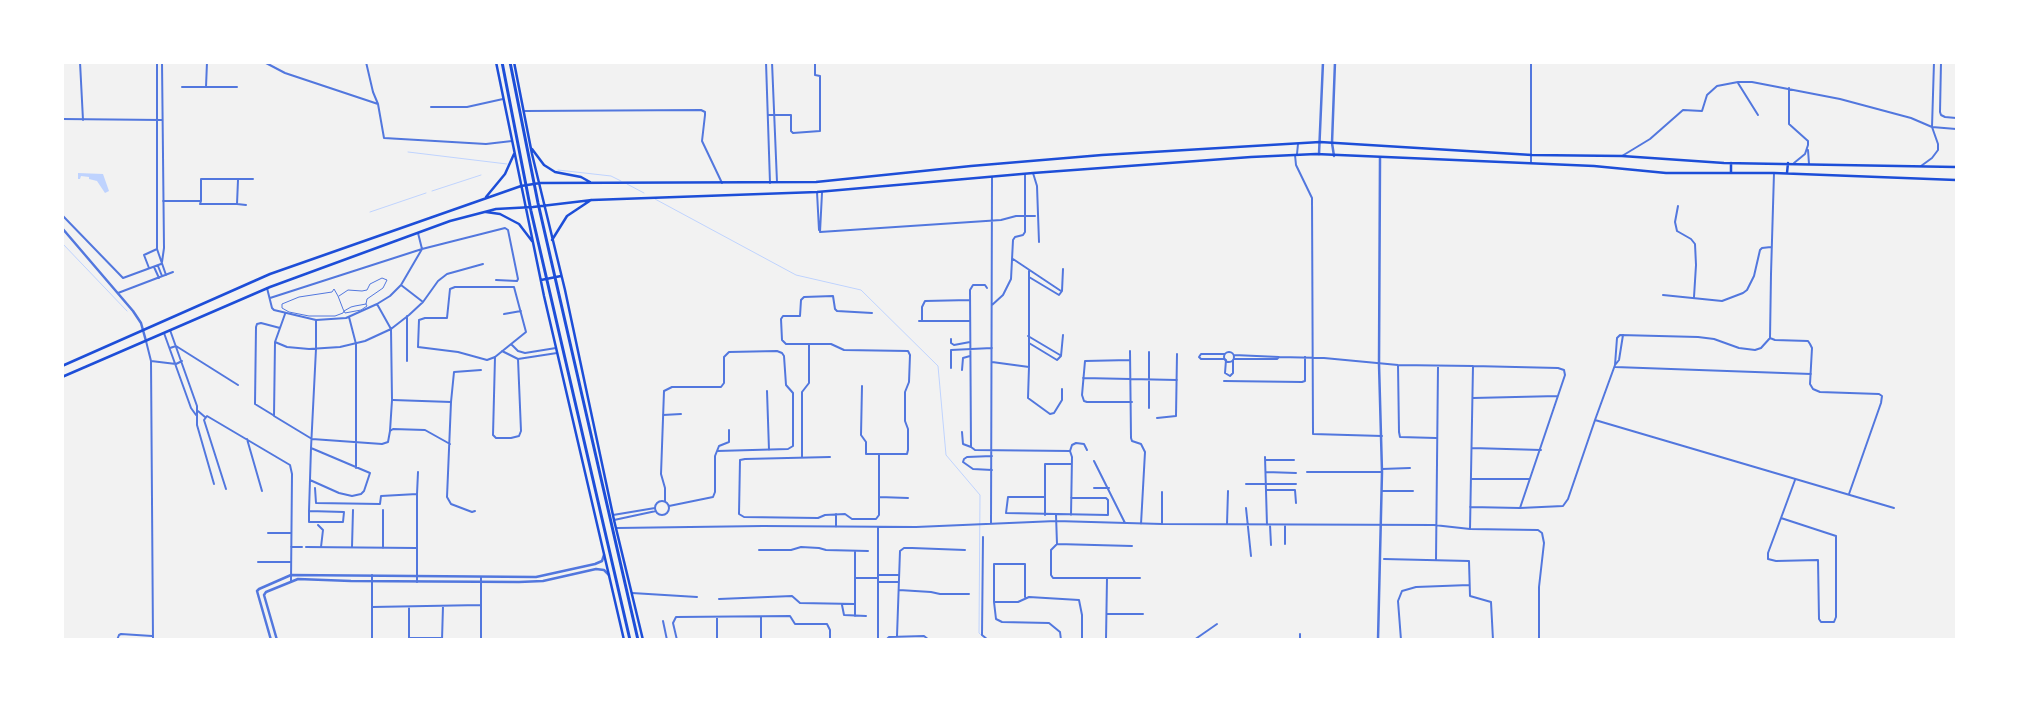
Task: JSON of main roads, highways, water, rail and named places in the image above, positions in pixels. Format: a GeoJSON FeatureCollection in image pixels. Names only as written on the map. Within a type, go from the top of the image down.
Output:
{"type":"FeatureCollection","features":[{"type":"Feature","properties":{"kind":"highway"},"geometry":{"type":"LineString","coordinates":[[502,62],[548,286],[630,640]]}},
{"type":"Feature","properties":{"kind":"highway"},"geometry":{"type":"LineString","coordinates":[[510,62],[539,210],[638,640]]}},
{"type":"Feature","properties":{"kind":"main road"},"geometry":{"type":"LineString","coordinates":[[496,62],[556,348],[624,640]]}},
{"type":"Feature","properties":{"kind":"main road"},"geometry":{"type":"LineString","coordinates":[[514,62],[531,148],[614,520],[643,640]]}},
{"type":"Feature","properties":{"kind":"main road"},"geometry":{"type":"LineString","coordinates":[[62,366],[270,274],[521,186],[540,183],[816,182],[1103,155],[1320,142],[1532,155],[1622,156],[1731,163],[1956,167]]}},
{"type":"Feature","properties":{"kind":"main road"},"geometry":{"type":"LineString","coordinates":[[531,148],[544,165],[555,172],[581,177],[591,183]]}},
{"type":"Feature","properties":{"kind":"main road"},"geometry":{"type":"LineString","coordinates":[[486,198],[505,174],[514,153]]}},
{"type":"Feature","properties":{"kind":"main road"},"geometry":{"type":"LineString","coordinates":[[62,378],[267,288],[418,233],[484,211],[496,209],[526,208],[592,200],[817,192],[1025,173],[1318,154],[1594,166],[1666,173],[1787,173],[1956,180]]}},
{"type":"Feature","properties":{"kind":"main road"},"geometry":{"type":"LineString","coordinates":[[1731,163],[1731,172]]}},
{"type":"Feature","properties":{"kind":"main road"},"geometry":{"type":"LineString","coordinates":[[1787,173],[1788,163]]}},
{"type":"Feature","properties":{"kind":"main road"},"geometry":{"type":"LineString","coordinates":[[552,240],[568,216],[592,200]]}},
{"type":"Feature","properties":{"kind":"main road"},"geometry":{"type":"LineString","coordinates":[[484,211],[500,214],[519,224],[534,245]]}},
{"type":"Feature","properties":{"kind":"main road"},"geometry":{"type":"LineString","coordinates":[[541,280],[561,276]]}},
{"type":"Feature","properties":{"kind":"water"},"geometry":{"type":"Polygon","coordinates":[[[78,173],[103,174],[109,191],[105,193],[97,181],[89,179],[89,177],[81,176],[78,179],[78,173]]]}},
{"type":"Feature","properties":{"kind":"waterway"},"geometry":{"type":"LineString","coordinates":[[408,152],[507,164]]}},
{"type":"Feature","properties":{"kind":"waterway"},"geometry":{"type":"LineString","coordinates":[[558,170],[611,176],[621,181]]}},
{"type":"Feature","properties":{"kind":"waterway"},"geometry":{"type":"LineString","coordinates":[[432,191],[481,175]]}},
{"type":"Feature","properties":{"kind":"waterway"},"geometry":{"type":"LineString","coordinates":[[627,184],[644,193]]}},
{"type":"Feature","properties":{"kind":"waterway"},"geometry":{"type":"LineString","coordinates":[[370,212],[426,193]]}},
{"type":"Feature","properties":{"kind":"waterway"},"geometry":{"type":"LineString","coordinates":[[655,199],[796,275],[861,290],[938,366],[946,455],[980,495],[979,633],[982,636]]}},
{"type":"Feature","properties":{"kind":"waterway"},"geometry":{"type":"LineString","coordinates":[[62,243],[127,311]]}}]}
